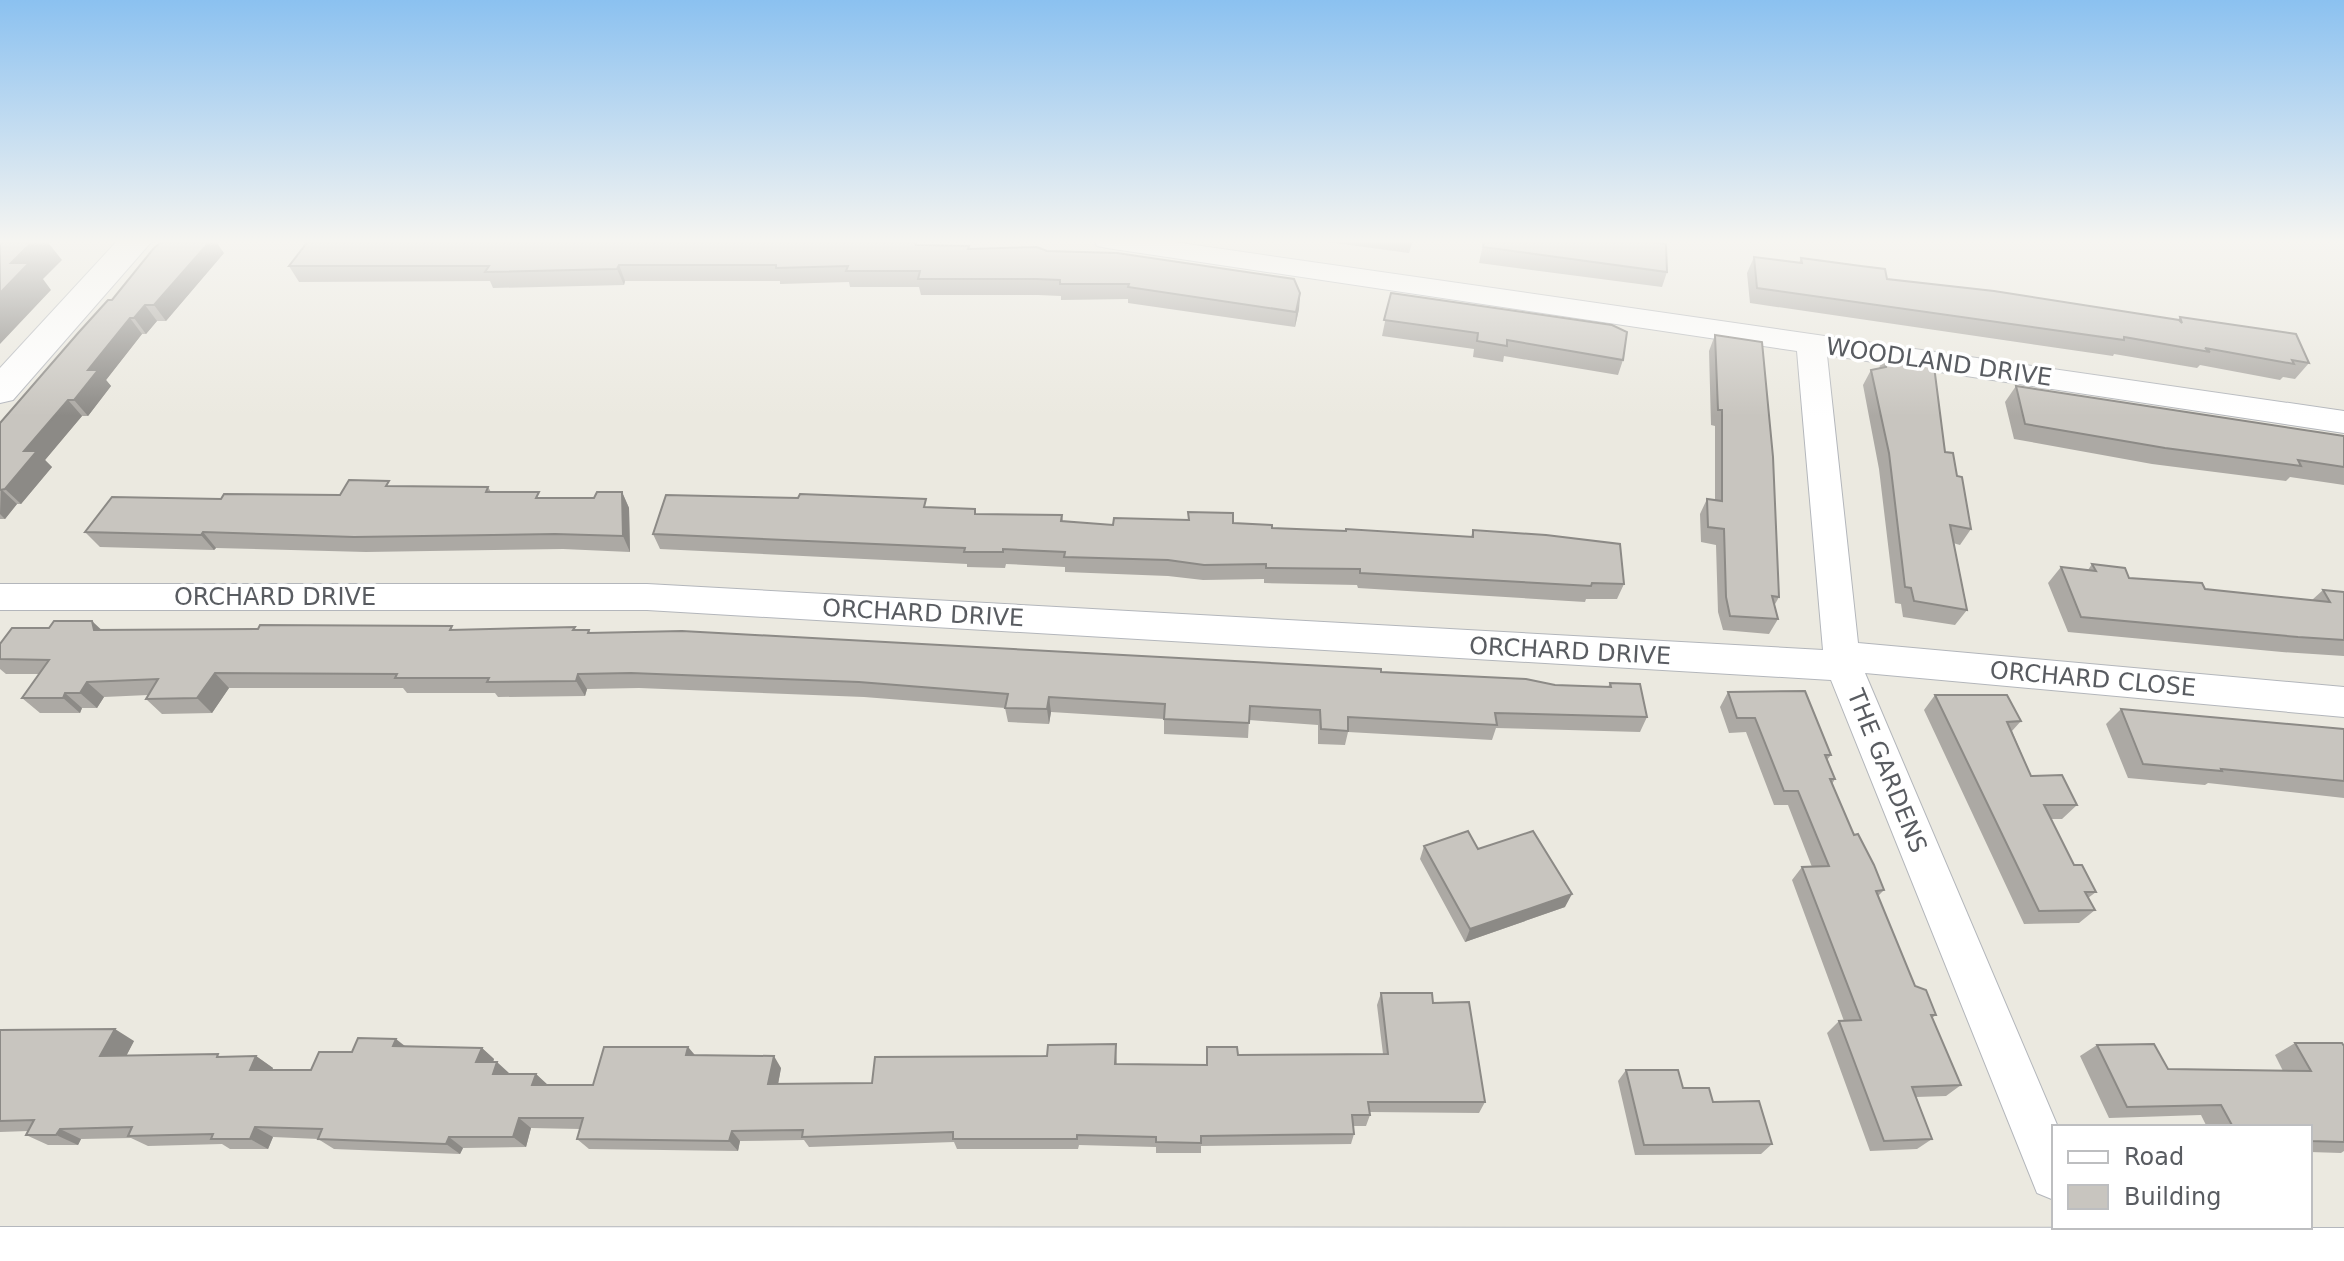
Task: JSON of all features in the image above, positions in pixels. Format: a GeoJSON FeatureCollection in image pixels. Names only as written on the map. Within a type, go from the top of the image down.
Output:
{"type":"FeatureCollection","features":[{"type":"Feature","properties":{"kind":"street"},"geometry":{"type":"LineString","coordinates":[[0,391],[83,299]]}},
{"type":"Feature","properties":{"kind":"street","name":"WOODLAND DRIVE"},"geometry":{"type":"LineString","coordinates":[[1509,299],[2344,422]]}},
{"type":"Feature","properties":{"kind":"street","name":"THE GARDENS"},"geometry":{"type":"LineString","coordinates":[[1811,343],[1843,661],[2052,1171]]}},
{"type":"Feature","properties":{"kind":"street","name":"ORCHARD DRIVE"},"geometry":{"type":"LineString","coordinates":[[0,597],[647,597],[1843,661]]}},
{"type":"Feature","properties":{"kind":"street","name":"ORCHARD CLOSE"},"geometry":{"type":"LineString","coordinates":[[1843,661],[2344,702]]}},
{"type":"Feature","properties":{"kind":"street"},"geometry":{"type":"LineString","coordinates":[[0,1258],[2084,1249],[2344,1259]]}},
{"type":"Feature","properties":{"kind":"building"},"geometry":{"type":"Polygon","coordinates":[[[159,299],[154,305],[145,305],[134,318],[130,318],[88,370],[98,370],[74,400],[68,400],[24,451],[37,451],[5,489],[0,490],[0,423],[108,300],[159,299]]]}},
{"type":"Feature","properties":{"kind":"building"},"geometry":{"type":"Polygon","coordinates":[[[1208,299],[1299,299],[1296,312],[1208,299]]]}},
{"type":"Feature","properties":{"kind":"building"},"geometry":{"type":"Polygon","coordinates":[[[1389,299],[1431,299],[1612,325],[1627,332],[1623,360],[1507,340],[1507,346],[1477,341],[1478,333],[1384,320],[1389,299]]]}},
{"type":"Feature","properties":{"kind":"building"},"geometry":{"type":"Polygon","coordinates":[[[1834,299],[2044,299],[2179,320],[2182,323],[2180,317],[2296,334],[2309,363],[2292,360],[2294,364],[2124,337],[2124,340],[1834,299]]]}},
{"type":"Feature","properties":{"kind":"building"},"geometry":{"type":"Polygon","coordinates":[[[1715,335],[1762,342],[1773,457],[1779,597],[1772,596],[1778,619],[1730,616],[1726,597],[1724,529],[1708,527],[1707,499],[1722,501],[1722,410],[1718,410],[1715,335]]]}},
{"type":"Feature","properties":{"kind":"building"},"geometry":{"type":"Polygon","coordinates":[[[1884,358],[1934,366],[1945,452],[1953,453],[1957,476],[1962,477],[1971,529],[1950,525],[1967,610],[1914,601],[1911,588],[1905,587],[1889,453],[1871,370],[1886,367],[1884,358]]]}},
{"type":"Feature","properties":{"kind":"building"},"geometry":{"type":"Polygon","coordinates":[[[2016,386],[2344,436],[2344,467],[2298,460],[2301,466],[2165,448],[2025,424],[2016,386]]]}},
{"type":"Feature","properties":{"kind":"building"},"geometry":{"type":"Polygon","coordinates":[[[349,480],[389,481],[386,486],[488,487],[486,492],[539,492],[536,498],[594,498],[597,492],[622,492],[623,536],[354,537],[85,532],[112,497],[221,499],[224,494],[340,495],[349,480]]]}},
{"type":"Feature","properties":{"kind":"building"},"geometry":{"type":"Polygon","coordinates":[[[800,494],[926,499],[924,507],[975,509],[975,514],[1062,515],[1061,521],[1113,525],[1114,518],[1189,520],[1188,512],[1233,513],[1233,523],[1272,525],[1272,528],[1473,537],[1473,530],[1546,535],[1620,544],[1624,584],[1592,583],[1591,586],[1360,573],[1360,569],[1266,568],[1266,564],[1204,565],[1168,560],[1064,557],[1065,552],[1003,549],[1003,552],[964,552],[965,548],[653,534],[666,495],[798,498],[800,494]]]}},
{"type":"Feature","properties":{"kind":"building"},"geometry":{"type":"Polygon","coordinates":[[[2092,564],[2125,568],[2129,578],[2202,583],[2205,589],[2330,602],[2323,590],[2344,592],[2344,640],[2081,617],[2061,567],[2096,571],[2092,564]]]}},
{"type":"Feature","properties":{"kind":"building"},"geometry":{"type":"Polygon","coordinates":[[[54,621],[92,621],[94,630],[258,629],[260,625],[452,626],[450,630],[575,627],[573,630],[589,630],[588,633],[682,631],[1381,669],[1381,672],[1526,679],[1555,685],[1611,687],[1610,683],[1640,684],[1647,717],[1495,713],[1497,725],[1348,717],[1348,731],[1321,729],[1320,710],[1250,706],[1249,723],[1164,719],[1165,704],[1049,697],[1047,709],[1005,708],[1008,694],[859,682],[631,673],[578,674],[576,681],[487,682],[489,678],[395,678],[397,674],[215,673],[197,698],[146,699],[158,679],[87,682],[80,693],[65,693],[63,698],[22,698],[49,660],[0,659],[0,644],[12,628],[49,628],[54,621]]]}},
{"type":"Feature","properties":{"kind":"building"},"geometry":{"type":"Polygon","coordinates":[[[1805,691],[1831,755],[1825,755],[1835,779],[1830,779],[1854,835],[1858,834],[1874,865],[1884,890],[1876,891],[1915,986],[1926,990],[1936,1015],[1931,1015],[1961,1085],[1912,1087],[1932,1139],[1884,1141],[1839,1021],[1861,1020],[1802,867],[1829,866],[1798,791],[1784,791],[1755,718],[1737,718],[1728,692],[1805,691]]]}},
{"type":"Feature","properties":{"kind":"building"},"geometry":{"type":"Polygon","coordinates":[[[1935,695],[2007,695],[2021,721],[2007,722],[2031,776],[2062,775],[2077,805],[2044,805],[2074,865],[2082,865],[2096,892],[2085,892],[2095,910],[2039,911],[1935,695]]]}},
{"type":"Feature","properties":{"kind":"building"},"geometry":{"type":"Polygon","coordinates":[[[2121,709],[2344,729],[2344,781],[2143,764],[2121,709]]]}},
{"type":"Feature","properties":{"kind":"building"},"geometry":{"type":"Polygon","coordinates":[[[1468,831],[1478,849],[1533,831],[1572,894],[1470,929],[1424,846],[1468,831]]]}},
{"type":"Feature","properties":{"kind":"building"},"geometry":{"type":"Polygon","coordinates":[[[1381,993],[1432,993],[1433,1003],[1469,1002],[1485,1102],[1368,1102],[1370,1115],[1352,1115],[1354,1134],[1201,1136],[1201,1143],[1156,1142],[1156,1137],[1077,1135],[1077,1139],[953,1139],[953,1132],[802,1137],[803,1130],[732,1131],[729,1141],[577,1139],[583,1118],[519,1118],[513,1137],[449,1137],[446,1144],[318,1139],[322,1129],[255,1127],[250,1139],[211,1139],[213,1134],[128,1136],[132,1127],[60,1129],[56,1135],[26,1135],[34,1120],[0,1121],[0,1030],[115,1029],[100,1056],[256,1056],[250,1070],[311,1070],[319,1052],[352,1052],[358,1038],[396,1039],[393,1046],[482,1048],[476,1062],[497,1062],[493,1074],[536,1074],[532,1085],[593,1085],[604,1047],[688,1047],[686,1055],[774,1056],[768,1084],[872,1083],[875,1057],[1047,1056],[1048,1045],[1116,1044],[1115,1064],[1207,1065],[1207,1047],[1237,1047],[1238,1055],[1388,1054],[1381,993]]]}},
{"type":"Feature","properties":{"kind":"building"},"geometry":{"type":"Polygon","coordinates":[[[2295,1043],[2342,1043],[2344,1142],[2312,1141],[2312,1125],[2232,1125],[2221,1105],[2127,1107],[2097,1045],[2154,1044],[2168,1069],[2311,1071],[2295,1043]]]}},
{"type":"Feature","properties":{"kind":"building"},"geometry":{"type":"Polygon","coordinates":[[[1626,1070],[1678,1070],[1683,1088],[1709,1088],[1713,1102],[1759,1101],[1772,1144],[1644,1145],[1626,1070]]]}}]}
